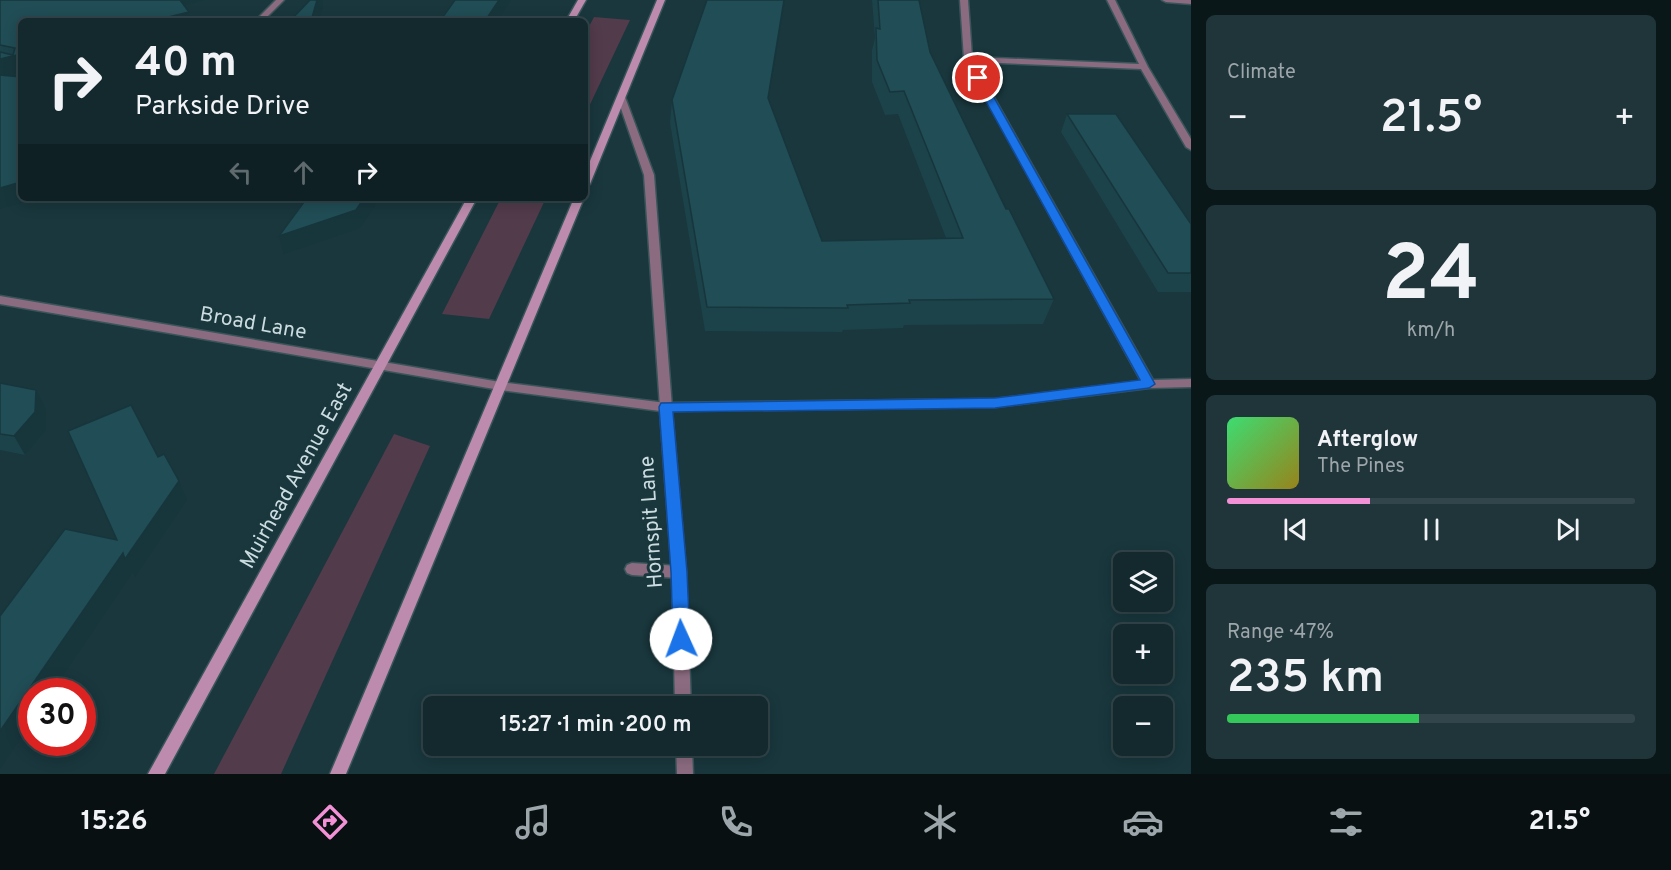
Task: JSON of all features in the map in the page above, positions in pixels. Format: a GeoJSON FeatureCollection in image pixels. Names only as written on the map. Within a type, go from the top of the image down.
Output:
{"type":"FeatureCollection","features":[{"type":"Feature","properties":{"kind":"street"},"geometry":{"type":"LineString","coordinates":[[262,18],[280,0]]}},
{"type":"Feature","properties":{"kind":"street"},"geometry":{"type":"LineString","coordinates":[[572,18],[582,0]]}},
{"type":"Feature","properties":{"kind":"street"},"geometry":{"type":"LineString","coordinates":[[588,177],[661,0]]}},
{"type":"Feature","properties":{"kind":"street"},"geometry":{"type":"LineString","coordinates":[[964,0],[968,59],[1149,384]]}},
{"type":"Feature","properties":{"kind":"street"},"geometry":{"type":"LineString","coordinates":[[1111,0],[1144,67],[1191,147]]}},
{"type":"Feature","properties":{"kind":"street"},"geometry":{"type":"LineString","coordinates":[[1166,0],[1191,2]]}},
{"type":"Feature","properties":{"kind":"street"},"geometry":{"type":"LineString","coordinates":[[968,59],[1144,67]]}},
{"type":"Feature","properties":{"kind":"street","name":"Hornspit Lane"},"geometry":{"type":"LineString","coordinates":[[621,97],[649,175],[679,572],[683,696]]}},
{"type":"Feature","properties":{"kind":"street","name":"Muirhead Avenue East"},"geometry":{"type":"LineString","coordinates":[[156,774],[470,201]]}},
{"type":"Feature","properties":{"kind":"street"},"geometry":{"type":"LineString","coordinates":[[338,774],[578,201]]}},
{"type":"Feature","properties":{"kind":"street","name":"Broad Lane"},"geometry":{"type":"LineString","coordinates":[[0,300],[500,386],[666,407],[995,403],[1149,384],[1191,383]]}},
{"type":"Feature","properties":{"kind":"street"},"geometry":{"type":"LineString","coordinates":[[632,569],[679,572]]}},
{"type":"Feature","properties":{"kind":"street"},"geometry":{"type":"LineString","coordinates":[[684,756],[685,774]]}},
{"type":"Feature","properties":{"kind":"shaded area"},"geometry":{"type":"Polygon","coordinates":[[[594,17],[630,20],[588,109],[588,28],[594,17]]]}},
{"type":"Feature","properties":{"kind":"shaded area"},"geometry":{"type":"Polygon","coordinates":[[[499,201],[545,201],[489,319],[442,314],[499,201]]]}},
{"type":"Feature","properties":{"kind":"shaded area"},"geometry":{"type":"Polygon","coordinates":[[[394,434],[430,446],[281,774],[214,774],[394,434]]]}},
{"type":"Feature","properties":{"kind":"building"},"geometry":{"type":"Polygon","coordinates":[[[0,0],[180,0],[189,12],[164,18],[18,18],[18,55],[0,59],[0,52],[13,55],[15,48],[0,45],[0,0]]]}},
{"type":"Feature","properties":{"kind":"building"},"geometry":{"type":"Polygon","coordinates":[[[310,0],[317,0],[312,18],[293,18],[310,0]]]}},
{"type":"Feature","properties":{"kind":"building"},"geometry":{"type":"Polygon","coordinates":[[[455,0],[499,0],[487,18],[442,18],[455,0]]]}},
{"type":"Feature","properties":{"kind":"building"},"geometry":{"type":"Polygon","coordinates":[[[707,0],[784,0],[768,98],[822,241],[963,238],[904,91],[890,92],[877,60],[876,28],[880,29],[878,0],[919,0],[930,52],[1006,209],[1009,209],[1054,299],[909,300],[910,303],[847,305],[848,308],[707,307],[672,100],[707,0]]]}},
{"type":"Feature","properties":{"kind":"building"},"geometry":{"type":"Polygon","coordinates":[[[0,75],[18,77],[18,183],[0,188],[0,75]]]}},
{"type":"Feature","properties":{"kind":"building"},"geometry":{"type":"Polygon","coordinates":[[[1067,114],[1116,114],[1191,224],[1191,273],[1168,273],[1067,114]]]}},
{"type":"Feature","properties":{"kind":"building"},"geometry":{"type":"Polygon","coordinates":[[[305,201],[362,201],[356,210],[279,236],[305,201]]]}},
{"type":"Feature","properties":{"kind":"building"},"geometry":{"type":"Polygon","coordinates":[[[0,383],[36,390],[35,412],[14,436],[0,434],[0,383]]]}},
{"type":"Feature","properties":{"kind":"building"},"geometry":{"type":"Polygon","coordinates":[[[131,405],[158,457],[164,454],[179,481],[125,559],[123,553],[37,678],[18,678],[18,705],[0,731],[0,616],[65,529],[117,540],[68,431],[131,405]]]}},
{"type":"Feature","properties":{"kind":"route"},"geometry":{"type":"LineString","coordinates":[[681,639],[679,572],[666,407],[995,403],[1149,384],[978,78]]}}]}
